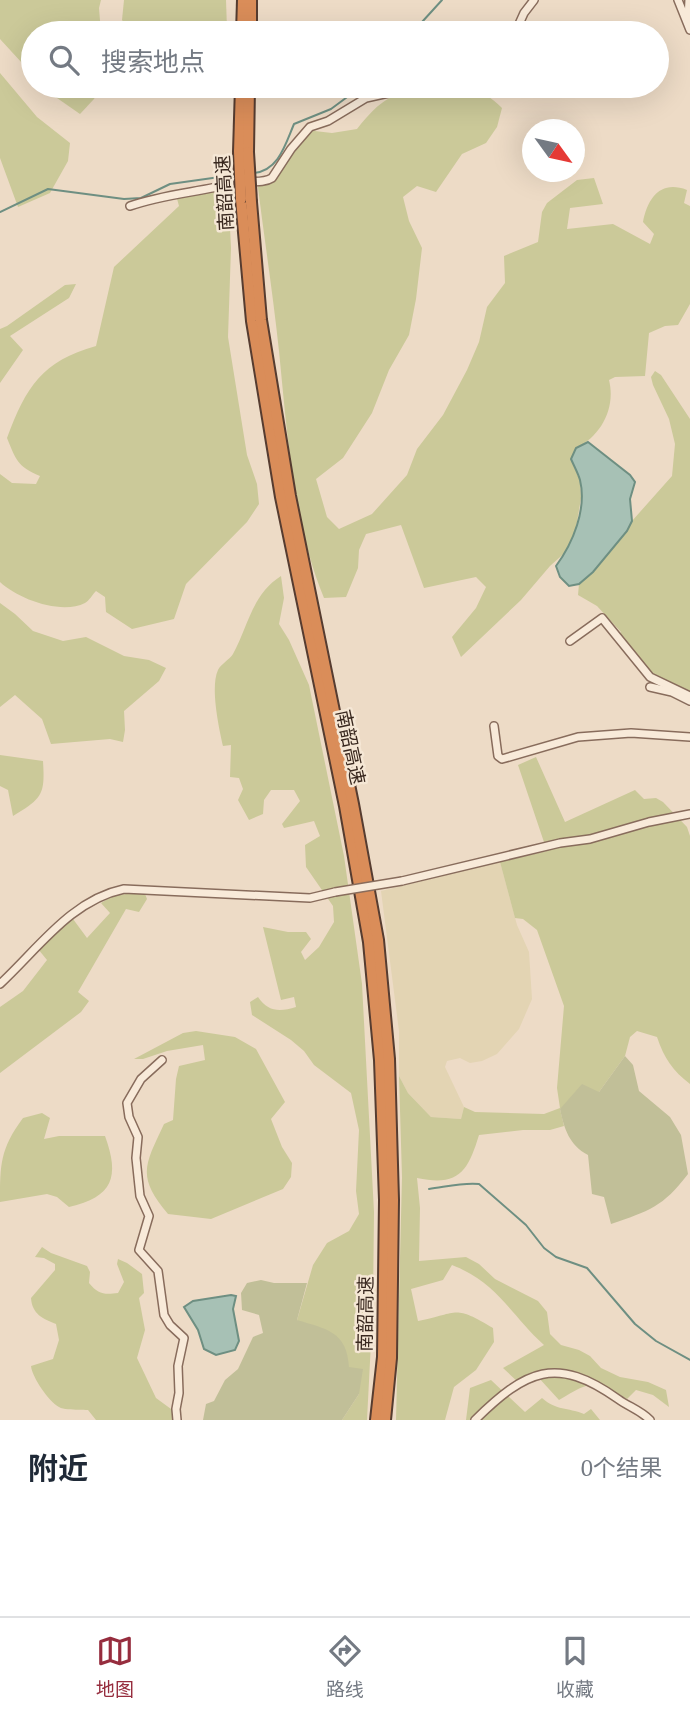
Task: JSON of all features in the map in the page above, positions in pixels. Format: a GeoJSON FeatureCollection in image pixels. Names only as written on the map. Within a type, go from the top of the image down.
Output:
{"type":"FeatureCollection","features":[{"type":"Feature","properties":{"kind":"highway"},"geometry":{"type":"LineString","coordinates":[[242,21],[243,0]]}},
{"type":"Feature","properties":{"kind":"highway"},"geometry":{"type":"LineString","coordinates":[[251,0],[251,21]]}},
{"type":"Feature","properties":{"kind":"highway","name":"南韶高速"},"geometry":{"type":"LineString","coordinates":[[241,98],[252,321],[281,498],[345,806],[369,942],[380,1060],[385,1200],[383,1357],[376,1420]]}},
{"type":"Feature","properties":{"kind":"highway","name":"南韶高速"},"geometry":{"type":"LineString","coordinates":[[243,152],[248,98]]}},
{"type":"Feature","properties":{"kind":"highway","name":"南韶高速"},"geometry":{"type":"LineString","coordinates":[[246,200],[261,320],[290,496],[378,940],[388,1059],[393,1200],[391,1358],[385,1420]]}},
{"type":"Feature","properties":{"kind":"street"},"geometry":{"type":"LineString","coordinates":[[520,21],[534,0]]}},
{"type":"Feature","properties":{"kind":"street"},"geometry":{"type":"LineString","coordinates":[[678,0],[689,27]]}},
{"type":"Feature","properties":{"kind":"street"},"geometry":{"type":"LineString","coordinates":[[689,0],[689,27]]}},
{"type":"Feature","properties":{"kind":"street"},"geometry":{"type":"LineString","coordinates":[[130,206],[203,188],[267,181],[310,127],[328,121],[366,98]]}},
{"type":"Feature","properties":{"kind":"street"},"geometry":{"type":"LineString","coordinates":[[570,641],[602,618],[650,677],[690,696]]}},
{"type":"Feature","properties":{"kind":"street"},"geometry":{"type":"LineString","coordinates":[[650,687],[672,692],[690,701]]}},
{"type":"Feature","properties":{"kind":"street"},"geometry":{"type":"LineString","coordinates":[[494,726],[498,756],[502,759],[562,740],[592,735],[656,734],[690,737]]}},
{"type":"Feature","properties":{"kind":"street"},"geometry":{"type":"LineString","coordinates":[[0,984],[55,929],[111,892],[138,890],[310,898],[402,881],[690,814]]}},
{"type":"Feature","properties":{"kind":"street"},"geometry":{"type":"LineString","coordinates":[[162,1060],[141,1079],[127,1103],[129,1117],[138,1137],[136,1158],[141,1200],[148,1213],[139,1250],[158,1271],[164,1315],[184,1338],[178,1366],[177,1420]]}},
{"type":"Feature","properties":{"kind":"street"},"geometry":{"type":"LineString","coordinates":[[475,1420],[515,1385],[549,1371],[592,1381],[650,1420]]}},
{"type":"Feature","properties":{"kind":"shaded area"},"geometry":{"type":"Polygon","coordinates":[[[0,0],[101,0],[100,21],[21,21],[21,62],[0,39],[0,0]]]}},
{"type":"Feature","properties":{"kind":"shaded area"},"geometry":{"type":"Polygon","coordinates":[[[124,0],[226,0],[227,21],[122,20],[124,0]]]}},
{"type":"Feature","properties":{"kind":"shaded area"},"geometry":{"type":"Polygon","coordinates":[[[0,73],[37,117],[70,143],[68,161],[50,193],[18,207],[0,158],[0,73]]]}},
{"type":"Feature","properties":{"kind":"shaded area"},"geometry":{"type":"Polygon","coordinates":[[[57,98],[95,98],[80,114],[57,98]]]}},
{"type":"Feature","properties":{"kind":"shaded area"},"geometry":{"type":"Polygon","coordinates":[[[391,98],[490,98],[502,108],[497,127],[486,143],[462,154],[436,192],[417,186],[403,197],[409,221],[422,248],[416,299],[409,335],[389,370],[372,413],[343,458],[316,479],[327,517],[339,529],[372,514],[407,475],[417,449],[443,415],[467,370],[479,342],[487,307],[505,283],[504,256],[538,242],[542,212],[547,203],[574,182],[585,182],[585,179],[594,178],[603,204],[570,208],[567,229],[613,224],[650,244],[654,234],[643,222],[648,205],[657,193],[670,187],[687,190],[684,203],[690,206],[690,304],[678,325],[665,326],[649,333],[645,376],[615,377],[609,380],[610,401],[604,420],[593,436],[576,448],[571,459],[580,481],[581,498],[575,534],[568,550],[550,566],[521,600],[461,657],[452,637],[476,608],[486,587],[476,577],[424,588],[401,525],[366,534],[359,550],[358,568],[346,597],[324,598],[313,569],[298,508],[257,180],[267,181],[306,130],[332,133],[357,129],[371,113],[391,98]]]}},
{"type":"Feature","properties":{"kind":"shaded area"},"geometry":{"type":"Polygon","coordinates":[[[228,186],[231,248],[228,337],[247,455],[257,484],[259,504],[247,522],[186,584],[174,619],[132,629],[106,612],[105,597],[96,591],[85,603],[75,606],[52,606],[28,599],[0,582],[0,474],[12,483],[36,484],[40,476],[18,462],[7,438],[21,404],[29,390],[49,368],[77,352],[96,346],[114,267],[179,206],[176,195],[228,186]]]}},
{"type":"Feature","properties":{"kind":"shaded area"},"geometry":{"type":"Polygon","coordinates":[[[76,284],[69,298],[10,336],[23,350],[0,383],[0,329],[65,285],[76,284]]]}},
{"type":"Feature","properties":{"kind":"shaded area"},"geometry":{"type":"Polygon","coordinates":[[[655,371],[661,375],[690,419],[690,696],[660,683],[618,635],[621,632],[597,606],[578,595],[579,584],[605,558],[632,521],[672,476],[675,444],[669,419],[653,385],[651,377],[655,371]]]}},
{"type":"Feature","properties":{"kind":"shaded area"},"geometry":{"type":"Polygon","coordinates":[[[588,442],[635,482],[630,499],[632,521],[627,531],[593,572],[579,584],[569,586],[560,577],[556,566],[573,536],[582,502],[580,480],[571,459],[576,448],[588,442]]]}},
{"type":"Feature","properties":{"kind":"shaded area"},"geometry":{"type":"Polygon","coordinates":[[[281,576],[284,598],[279,624],[309,685],[344,856],[362,984],[374,1212],[367,1420],[342,1420],[359,1394],[349,1367],[297,1320],[313,1265],[327,1243],[349,1231],[359,1214],[356,1191],[359,1130],[351,1093],[314,1065],[304,1051],[291,1040],[252,1015],[250,1002],[258,997],[266,1006],[275,1010],[296,1007],[294,997],[281,1000],[263,927],[306,932],[311,939],[301,952],[305,960],[319,947],[334,922],[333,906],[306,867],[305,845],[320,836],[314,821],[284,828],[282,824],[300,801],[294,790],[271,790],[264,800],[263,814],[249,820],[238,800],[243,789],[239,778],[230,777],[231,745],[223,746],[216,708],[215,687],[218,670],[233,654],[263,592],[281,576]]]}},
{"type":"Feature","properties":{"kind":"shaded area"},"geometry":{"type":"Polygon","coordinates":[[[0,603],[33,631],[63,641],[86,637],[124,656],[149,660],[166,668],[159,681],[124,711],[123,742],[110,739],[51,744],[42,719],[15,695],[0,707],[0,603]]]}},
{"type":"Feature","properties":{"kind":"shaded area"},"geometry":{"type":"Polygon","coordinates":[[[0,755],[43,761],[40,794],[13,816],[8,790],[0,786],[0,755]]]}},
{"type":"Feature","properties":{"kind":"shaded area"},"geometry":{"type":"Polygon","coordinates":[[[536,757],[565,822],[635,790],[644,799],[656,798],[663,802],[687,827],[690,836],[690,1084],[670,1064],[657,1037],[637,1031],[630,1037],[625,1056],[599,1092],[560,1109],[564,1126],[550,1130],[479,1135],[471,1158],[460,1173],[443,1180],[417,1178],[420,1208],[419,1261],[466,1257],[479,1264],[495,1279],[538,1301],[547,1312],[550,1334],[561,1345],[579,1350],[590,1356],[601,1368],[620,1377],[648,1382],[666,1390],[669,1407],[653,1395],[636,1390],[627,1399],[606,1388],[592,1385],[559,1400],[538,1377],[520,1384],[503,1368],[544,1345],[492,1290],[468,1272],[452,1265],[443,1280],[411,1289],[418,1321],[449,1313],[463,1313],[493,1328],[494,1342],[476,1370],[454,1387],[445,1420],[396,1420],[402,1177],[399,1076],[408,1093],[431,1117],[461,1119],[464,1107],[475,1112],[544,1114],[560,1108],[557,1088],[564,1006],[537,930],[523,919],[515,918],[500,862],[547,851],[518,765],[536,757]]]}},
{"type":"Feature","properties":{"kind":"shaded area"},"geometry":{"type":"Polygon","coordinates":[[[500,862],[517,925],[529,952],[532,999],[519,1029],[497,1054],[470,1063],[460,1058],[447,1061],[445,1067],[464,1107],[461,1119],[431,1117],[408,1093],[399,1076],[399,1031],[381,891],[500,862]]]}},
{"type":"Feature","properties":{"kind":"shaded area"},"geometry":{"type":"Polygon","coordinates":[[[145,894],[147,899],[139,912],[126,909],[78,992],[89,1001],[81,1012],[0,1073],[0,1007],[23,991],[47,960],[38,949],[73,919],[87,938],[110,913],[101,903],[113,896],[145,894]]]}},
{"type":"Feature","properties":{"kind":"shaded area"},"geometry":{"type":"Polygon","coordinates":[[[196,1031],[235,1037],[256,1049],[285,1102],[271,1119],[282,1147],[292,1163],[291,1177],[283,1189],[211,1219],[168,1214],[151,1190],[147,1170],[148,1160],[164,1124],[173,1120],[179,1066],[205,1060],[203,1045],[134,1059],[183,1033],[196,1031]]]}},
{"type":"Feature","properties":{"kind":"shaded area"},"geometry":{"type":"Polygon","coordinates":[[[625,1056],[633,1065],[639,1091],[670,1117],[681,1135],[688,1174],[663,1201],[611,1224],[604,1197],[592,1194],[588,1155],[576,1146],[568,1135],[560,1109],[582,1084],[599,1092],[625,1056]]]}},
{"type":"Feature","properties":{"kind":"shaded area"},"geometry":{"type":"Polygon","coordinates":[[[42,1113],[50,1118],[44,1139],[59,1136],[105,1136],[110,1150],[112,1174],[104,1191],[84,1203],[69,1207],[57,1197],[47,1194],[0,1202],[1,1167],[10,1139],[23,1118],[42,1113]]]}},
{"type":"Feature","properties":{"kind":"shaded area"},"geometry":{"type":"Polygon","coordinates":[[[42,1247],[87,1266],[90,1272],[89,1283],[102,1293],[118,1293],[124,1282],[117,1264],[118,1259],[142,1274],[144,1293],[139,1298],[145,1330],[137,1358],[156,1398],[171,1409],[177,1420],[96,1420],[88,1410],[62,1408],[46,1395],[31,1366],[53,1359],[59,1340],[56,1324],[39,1315],[32,1304],[31,1298],[55,1270],[55,1264],[35,1257],[42,1247]]]}},
{"type":"Feature","properties":{"kind":"shaded area"},"geometry":{"type":"Polygon","coordinates":[[[261,1280],[274,1283],[307,1283],[297,1320],[333,1333],[344,1346],[349,1367],[363,1369],[359,1394],[342,1420],[203,1420],[206,1404],[214,1401],[225,1380],[238,1369],[253,1337],[263,1333],[259,1315],[242,1310],[241,1293],[247,1283],[261,1280]]]}},
{"type":"Feature","properties":{"kind":"shaded area"},"geometry":{"type":"Polygon","coordinates":[[[236,1296],[233,1309],[239,1341],[235,1350],[216,1355],[204,1349],[198,1330],[184,1307],[193,1301],[236,1296]]]}},
{"type":"Feature","properties":{"kind":"shaded area"},"geometry":{"type":"Polygon","coordinates":[[[491,1380],[525,1412],[542,1398],[557,1407],[584,1414],[591,1409],[600,1420],[466,1420],[470,1388],[491,1380]]]}},
{"type":"Feature","properties":{"kind":"waterway"},"geometry":{"type":"LineString","coordinates":[[423,21],[442,0]]}},
{"type":"Feature","properties":{"kind":"waterway"},"geometry":{"type":"LineString","coordinates":[[254,173],[263,171],[275,162],[294,124],[331,109],[346,98]]}},
{"type":"Feature","properties":{"kind":"waterway"},"geometry":{"type":"LineString","coordinates":[[0,212],[48,189],[124,199],[141,198],[170,184],[234,175]]}},
{"type":"Feature","properties":{"kind":"waterway"},"geometry":{"type":"LineString","coordinates":[[429,1189],[479,1184],[526,1225],[544,1248],[556,1257],[587,1268],[635,1324],[656,1341],[690,1360]]}}]}
